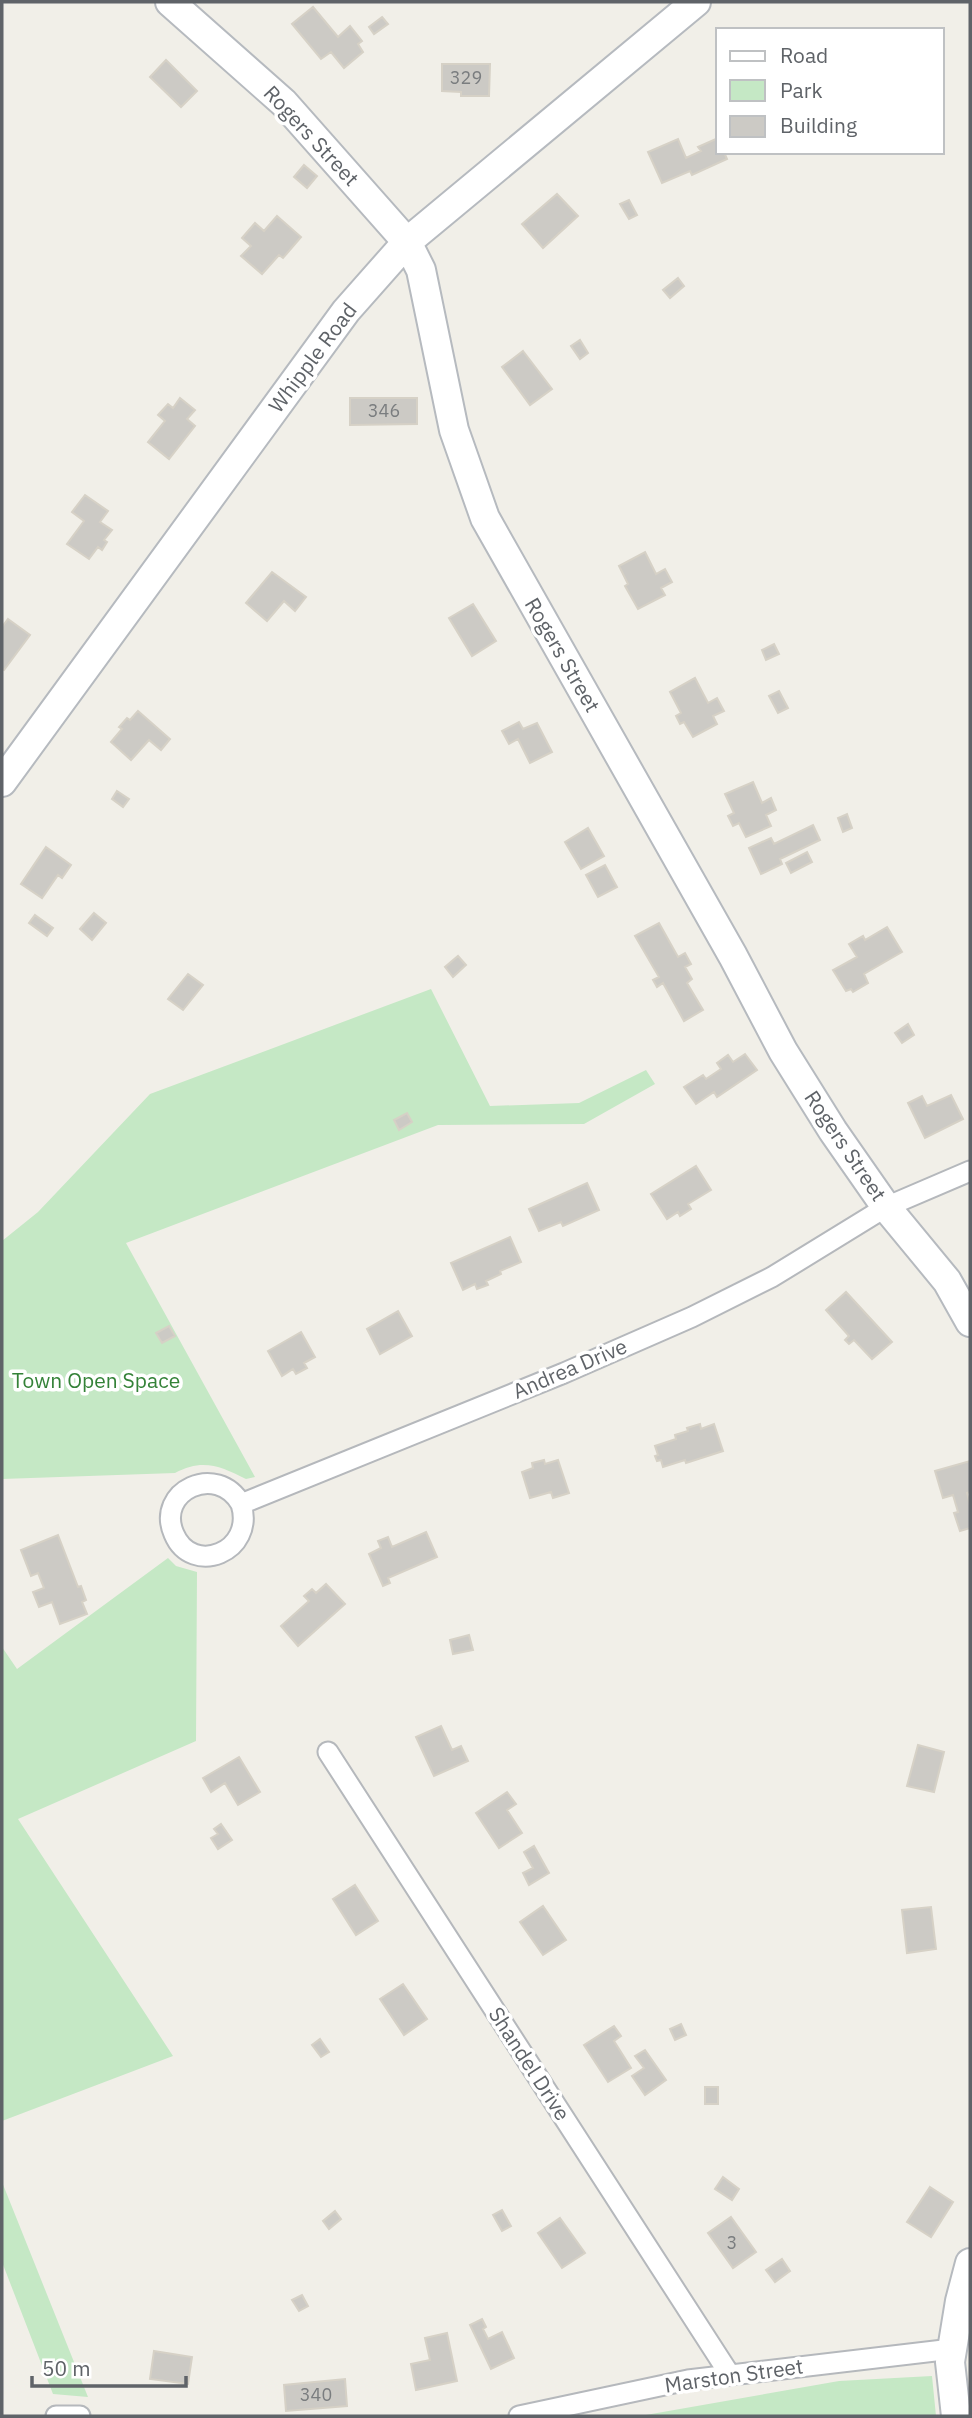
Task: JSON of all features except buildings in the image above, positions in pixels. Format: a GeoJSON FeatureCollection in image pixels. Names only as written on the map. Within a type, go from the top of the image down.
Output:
{"type":"FeatureCollection","features":[{"type":"Feature","properties":{"kind":"street","name":"Rogers Street"},"geometry":{"type":"LineString","coordinates":[[170,2],[285,103],[407,242],[421,270],[454,430],[482,513],[733,956],[783,1051],[833,1131],[886,1207],[947,1281],[970,1322]]}},
{"type":"Feature","properties":{"kind":"street","name":"Whipple Road"},"geometry":{"type":"LineString","coordinates":[[2,782],[346,311],[407,242],[696,2]]}},
{"type":"Feature","properties":{"kind":"street","name":"Andrea Drive"},"geometry":{"type":"LineString","coordinates":[[241,1504],[564,1373],[692,1317],[772,1277],[886,1207],[970,1171]]}},
{"type":"Feature","properties":{"kind":"street","name":"Shandel Drive"},"geometry":{"type":"LineString","coordinates":[[328,1752],[730,2375]]}},
{"type":"Feature","properties":{"kind":"street"},"geometry":{"type":"LineString","coordinates":[[956,2416],[950,2362],[960,2301],[970,2263]]}},
{"type":"Feature","properties":{"kind":"street","name":"Marston Street"},"geometry":{"type":"LineString","coordinates":[[519,2416],[688,2380],[952,2349]]}},
{"type":"Feature","properties":{"kind":"street"},"geometry":{"type":"LineString","coordinates":[[56,2416],[80,2416]]}},
{"type":"Feature","properties":{"kind":"green space","name":"Town Open Space"},"geometry":{"type":"Polygon","coordinates":[[[431,989],[490,1106],[579,1103],[646,1070],[655,1084],[584,1124],[438,1125],[126,1243],[255,1477],[246,1479],[220,1467],[203,1465],[175,1473],[2,1479],[2,1241],[38,1212],[150,1094],[431,989]]]}},
{"type":"Feature","properties":{"kind":"green space"},"geometry":{"type":"Polygon","coordinates":[[[168,1558],[176,1566],[197,1572],[196,1741],[18,1819],[173,2056],[2,2121],[2,1647],[17,1669],[168,1558]]]}},
{"type":"Feature","properties":{"kind":"green space"},"geometry":{"type":"Polygon","coordinates":[[[2,2182],[88,2397],[53,2394],[2,2262],[2,2182]]]}},
{"type":"Feature","properties":{"kind":"green space"},"geometry":{"type":"Polygon","coordinates":[[[932,2376],[936,2416],[640,2416],[839,2381],[932,2376]]]}}]}
